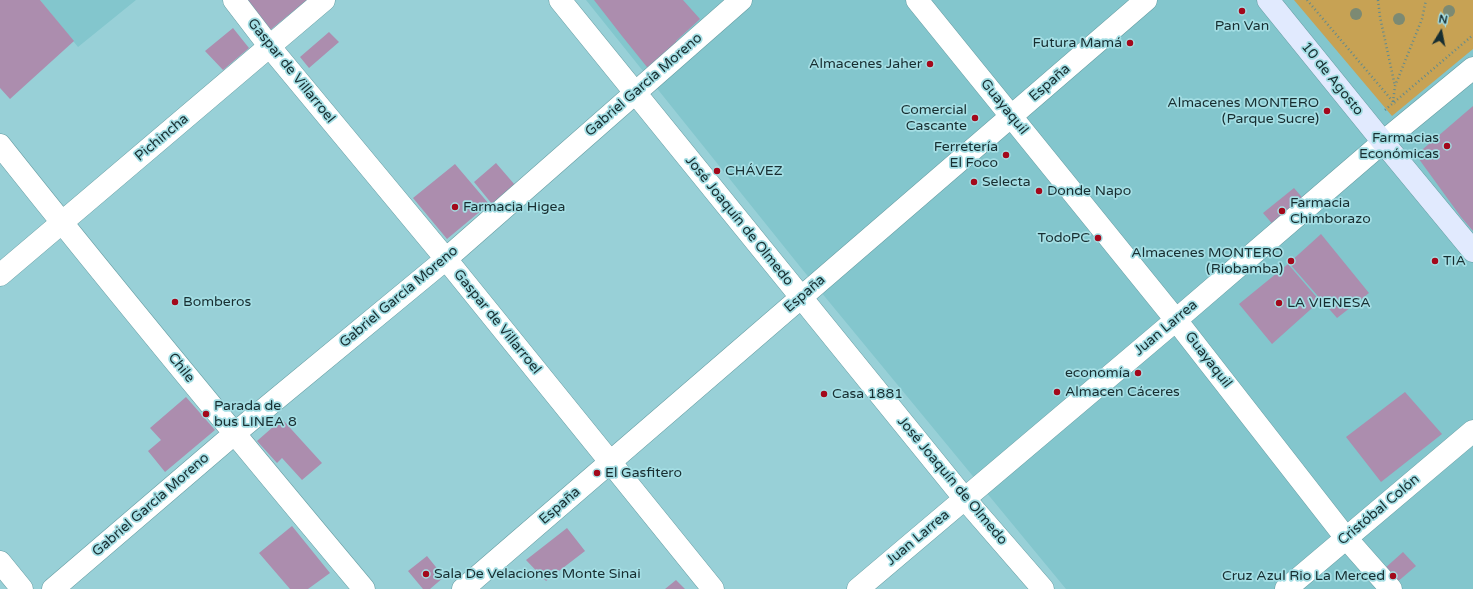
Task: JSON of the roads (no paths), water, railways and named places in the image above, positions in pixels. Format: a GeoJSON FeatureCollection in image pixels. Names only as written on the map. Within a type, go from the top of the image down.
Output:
{"type":"FeatureCollection","features":[{"type":"Feature","properties":{"kind":"main road","name":"10 de Agosto"},"geometry":{"type":"LineString","coordinates":[[1268,0],[1473,251]]}},
{"type":"Feature","properties":{"kind":"street","name":"Gaspar de Villarroel"},"geometry":{"type":"LineString","coordinates":[[234,0],[270,47],[446,259],[713,589]]}},
{"type":"Feature","properties":{"kind":"street","name":"Pichincha"},"geometry":{"type":"LineString","coordinates":[[0,275],[324,0]]}},
{"type":"Feature","properties":{"kind":"street","name":"José Joaquín de Olmedo"},"geometry":{"type":"LineString","coordinates":[[560,0],[964,498],[1044,589]]}},
{"type":"Feature","properties":{"kind":"street","name":"Gabriel García Moreno"},"geometry":{"type":"LineString","coordinates":[[53,589],[234,434],[446,259],[741,0]]}},
{"type":"Feature","properties":{"kind":"street","name":"Guayaquil"},"geometry":{"type":"LineString","coordinates":[[918,0],[1176,320],[1346,538],[1391,589]]}},
{"type":"Feature","properties":{"kind":"street","name":"España"},"geometry":{"type":"LineString","coordinates":[[463,589],[1146,0]]}},
{"type":"Feature","properties":{"kind":"street","name":"Juan Larrea"},"geometry":{"type":"LineString","coordinates":[[858,589],[1176,320],[1383,142],[1473,68]]}},
{"type":"Feature","properties":{"kind":"street","name":"Chile"},"geometry":{"type":"LineString","coordinates":[[0,145],[234,434],[364,589]]}},
{"type":"Feature","properties":{"kind":"street","name":"Cristóbal Colón"},"geometry":{"type":"LineString","coordinates":[[1286,589],[1473,431]]}},
{"type":"Feature","properties":{"kind":"street"},"geometry":{"type":"LineString","coordinates":[[0,562],[22,589]]}},
{"type":"Feature","properties":{"kind":"place","name":"Pan Van"},"geometry":{"type":"Point","coordinates":[1242,11]}},
{"type":"Feature","properties":{"kind":"place","name":"Futura Mamá"},"geometry":{"type":"Point","coordinates":[1130,43]}},
{"type":"Feature","properties":{"kind":"place","name":"Almacenes Jaher"},"geometry":{"type":"Point","coordinates":[930,64]}},
{"type":"Feature","properties":{"kind":"place","name":"Almacenes MONTERO (Parque Sucre)"},"geometry":{"type":"Point","coordinates":[1327,111]}},
{"type":"Feature","properties":{"kind":"place","name":"Comercial Cascante"},"geometry":{"type":"Point","coordinates":[975,118]}},
{"type":"Feature","properties":{"kind":"place","name":"Farmacias Económicas"},"geometry":{"type":"Point","coordinates":[1447,146]}},
{"type":"Feature","properties":{"kind":"place","name":"Ferretería El Foco"},"geometry":{"type":"Point","coordinates":[1006,155]}},
{"type":"Feature","properties":{"kind":"place","name":"CHÁVEZ"},"geometry":{"type":"Point","coordinates":[717,171]}},
{"type":"Feature","properties":{"kind":"place","name":"Selecta"},"geometry":{"type":"Point","coordinates":[974,182]}},
{"type":"Feature","properties":{"kind":"place","name":"Donde Napo"},"geometry":{"type":"Point","coordinates":[1039,191]}},
{"type":"Feature","properties":{"kind":"place","name":"Farmacia Higea"},"geometry":{"type":"Point","coordinates":[455,207]}},
{"type":"Feature","properties":{"kind":"place","name":"Farmacia Chimborazo"},"geometry":{"type":"Point","coordinates":[1282,211]}},
{"type":"Feature","properties":{"kind":"place","name":"TodoPC"},"geometry":{"type":"Point","coordinates":[1098,238]}},
{"type":"Feature","properties":{"kind":"place","name":"Almacenes MONTERO (Riobamba)"},"geometry":{"type":"Point","coordinates":[1291,261]}},
{"type":"Feature","properties":{"kind":"place","name":"TIA"},"geometry":{"type":"Point","coordinates":[1435,261]}},
{"type":"Feature","properties":{"kind":"place","name":"Bomberos"},"geometry":{"type":"Point","coordinates":[175,302]}},
{"type":"Feature","properties":{"kind":"place","name":"LA VIENESA"},"geometry":{"type":"Point","coordinates":[1279,303]}},
{"type":"Feature","properties":{"kind":"place","name":"economía"},"geometry":{"type":"Point","coordinates":[1138,373]}},
{"type":"Feature","properties":{"kind":"place","name":"Almacen Cáceres"},"geometry":{"type":"Point","coordinates":[1057,392]}},
{"type":"Feature","properties":{"kind":"place","name":"Casa 1881"},"geometry":{"type":"Point","coordinates":[824,394]}},
{"type":"Feature","properties":{"kind":"place","name":"Parada de bus LINEA 8"},"geometry":{"type":"Point","coordinates":[206,414]}},
{"type":"Feature","properties":{"kind":"place","name":"El Gasfitero"},"geometry":{"type":"Point","coordinates":[597,473]}},
{"type":"Feature","properties":{"kind":"place","name":"Sala De Velaciones Monte Sinai"},"geometry":{"type":"Point","coordinates":[426,574]}},
{"type":"Feature","properties":{"kind":"place","name":"Cruz Azul Rio La Merced"},"geometry":{"type":"Point","coordinates":[1393,576]}}]}
